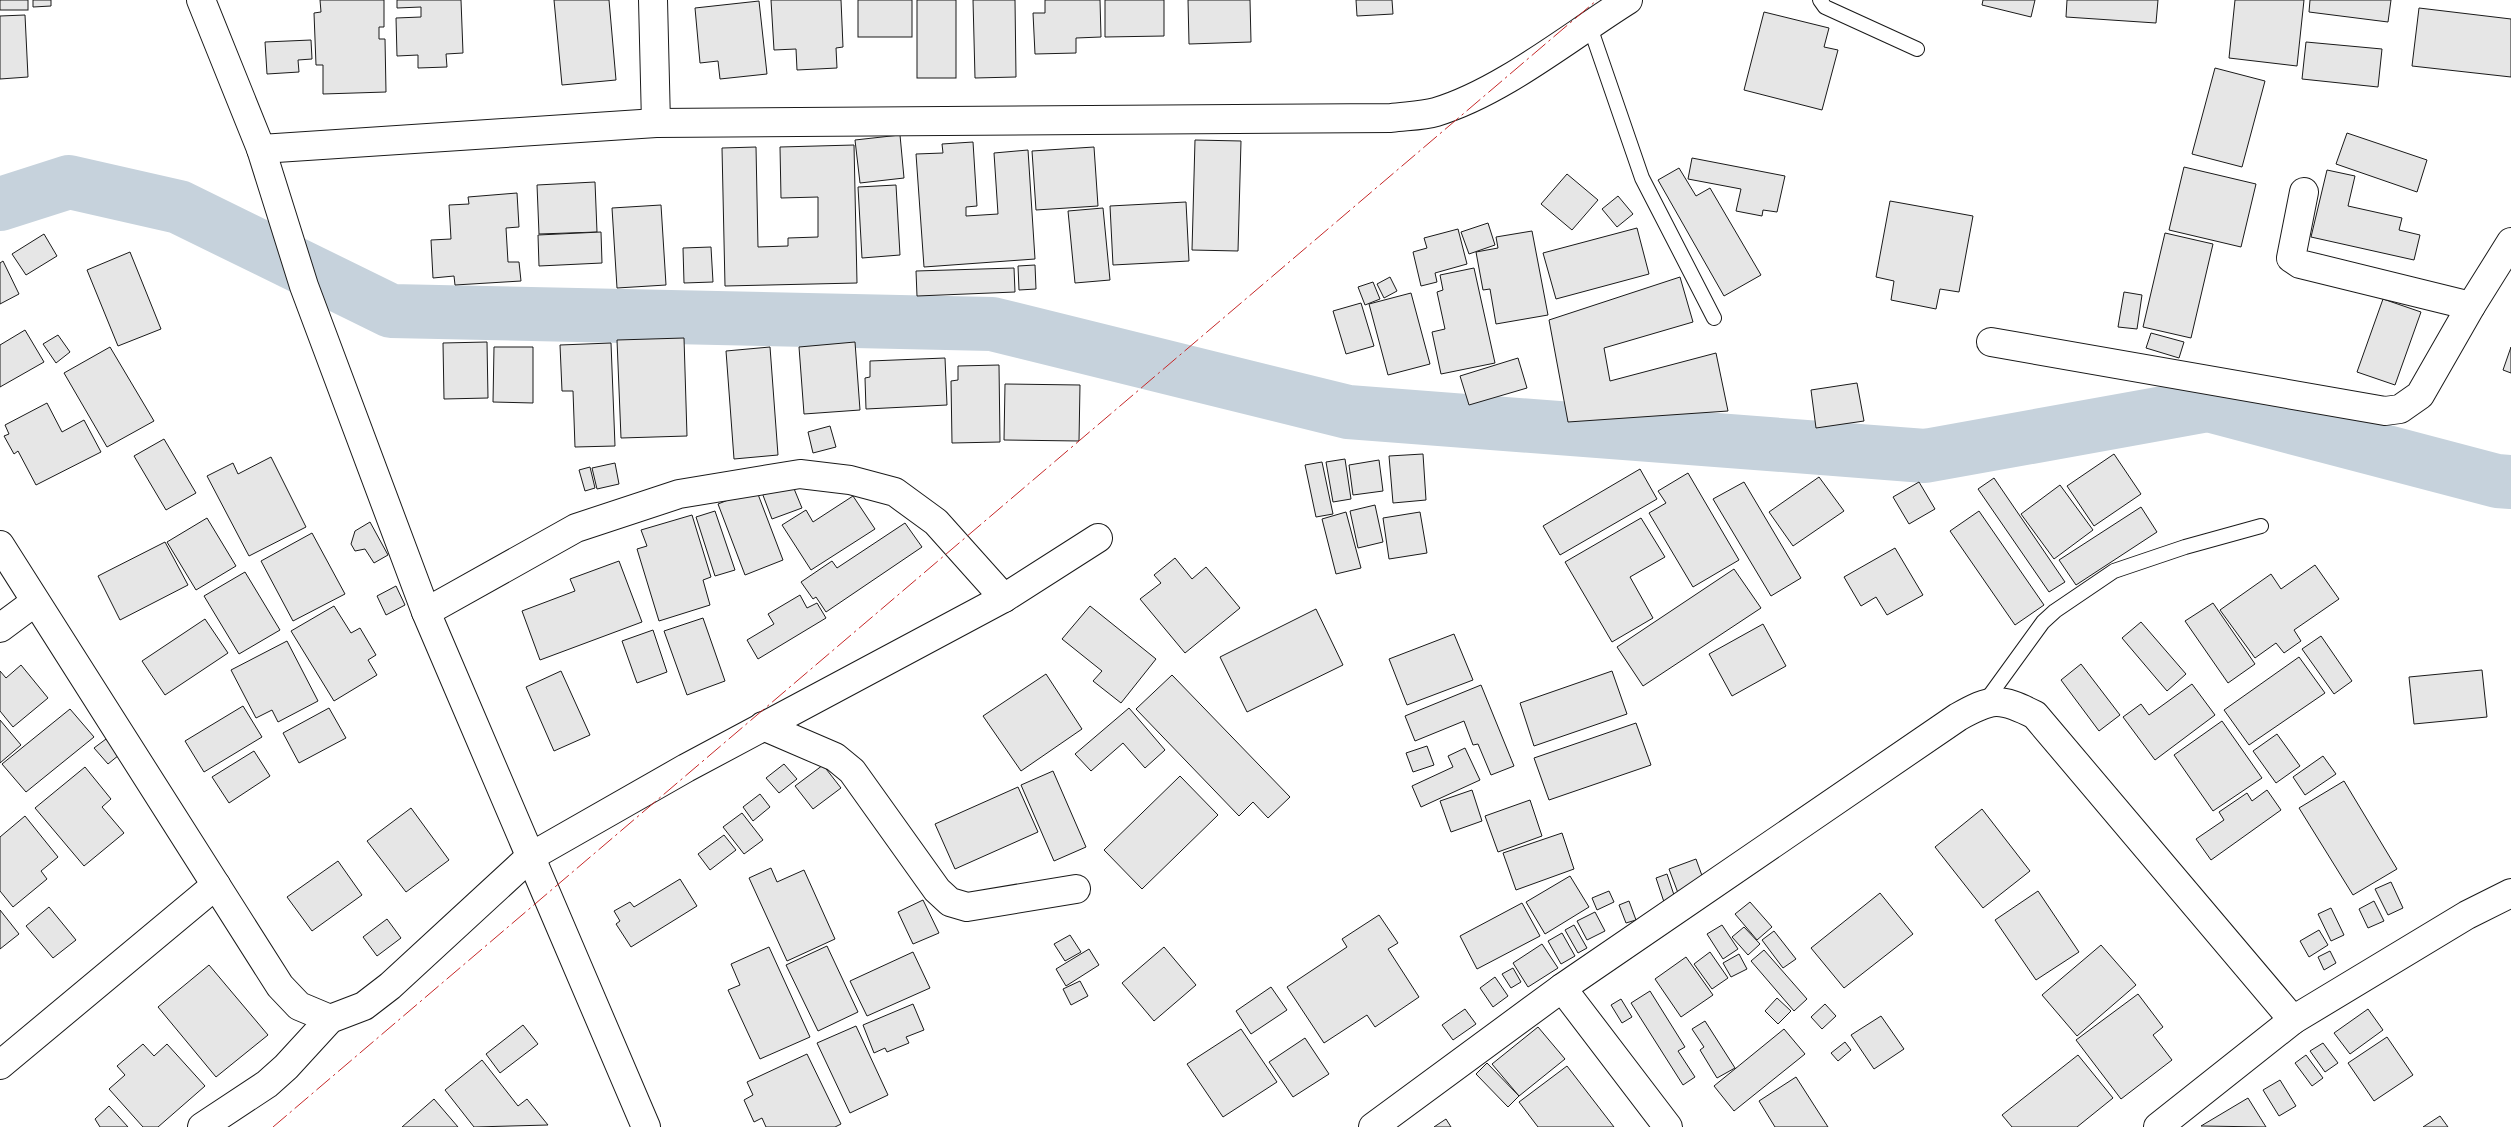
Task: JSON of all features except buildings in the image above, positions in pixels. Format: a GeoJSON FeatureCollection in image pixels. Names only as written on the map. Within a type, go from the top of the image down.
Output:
{"type":"FeatureCollection","features":[{"type":"Feature","properties":{"kind":"street"},"geometry":{"type":"LineString","coordinates":[[201,0],[260,149],[292,242],[304,286],[426,612],[646,1127]]}},
{"type":"Feature","properties":{"kind":"street"},"geometry":{"type":"LineString","coordinates":[[653,0],[656,123]]}},
{"type":"Feature","properties":{"kind":"street"},"geometry":{"type":"LineString","coordinates":[[260,149],[656,123],[1391,118],[1434,113],[1462,103],[1513,75],[1628,0]]}},
{"type":"Feature","properties":{"kind":"street"},"geometry":{"type":"LineString","coordinates":[[2304,192],[2291,245],[2291,258],[2300,264],[2471,306]]}},
{"type":"Feature","properties":{"kind":"street"},"geometry":{"type":"LineString","coordinates":[[1991,342],[2385,411],[2400,409],[2420,395],[2471,306],[2511,242]]}},
{"type":"Feature","properties":{"kind":"street"},"geometry":{"type":"LineString","coordinates":[[426,612],[576,528],[679,494],[800,474],[850,480],[895,492],[936,522],[1004,598]]}},
{"type":"Feature","properties":{"kind":"street"},"geometry":{"type":"LineString","coordinates":[[202,1127],[267,1084],[286,1068],[330,1019],[364,1006],[390,986],[530,857],[763,726],[1004,598],[1098,538]]}},
{"type":"Feature","properties":{"kind":"street"},"geometry":{"type":"LineString","coordinates":[[0,545],[280,986],[299,1006],[330,1019]]}},
{"type":"Feature","properties":{"kind":"street"},"geometry":{"type":"LineString","coordinates":[[0,628],[35,602]]}},
{"type":"Feature","properties":{"kind":"street"},"geometry":{"type":"LineString","coordinates":[[1373,1127],[1562,988],[1958,717],[1985,702],[2011,702],[2035,715],[2293,1020]]}},
{"type":"Feature","properties":{"kind":"street"},"geometry":{"type":"LineString","coordinates":[[763,726],[835,757],[852,771],[937,890],[950,902],[967,907],[1076,889]]}},
{"type":"Feature","properties":{"kind":"street"},"geometry":{"type":"LineString","coordinates":[[0,1065],[216,885]]}},
{"type":"Feature","properties":{"kind":"street"},"geometry":{"type":"LineString","coordinates":[[2158,1127],[2293,1020],[2467,915],[2511,893]]}},
{"type":"Feature","properties":{"kind":"street"},"geometry":{"type":"LineString","coordinates":[[1562,988],[1668,1127]]}},
{"type":"Feature","properties":{"kind":"lane"},"geometry":{"type":"LineString","coordinates":[[1820,0],[1825,7],[1917,49]]}},
{"type":"Feature","properties":{"kind":"lane"},"geometry":{"type":"LineString","coordinates":[[1589,24],[1642,178],[1714,318]]}},
{"type":"Feature","properties":{"kind":"lane"},"geometry":{"type":"LineString","coordinates":[[1985,702],[2043,622],[2055,611],[2114,571],[2185,547],[2261,526]]}},
{"type":"Feature","properties":{"kind":"waterway"},"geometry":{"type":"LineString","coordinates":[[0,204],[69,182],[179,207],[391,311],[992,324],[1348,412],[1925,456],[2208,405],[2497,481],[2511,482]]}},
{"type":"Feature","properties":{"kind":"power"},"geometry":{"type":"LineString","coordinates":[[273,1127],[1597,0]]}}]}
